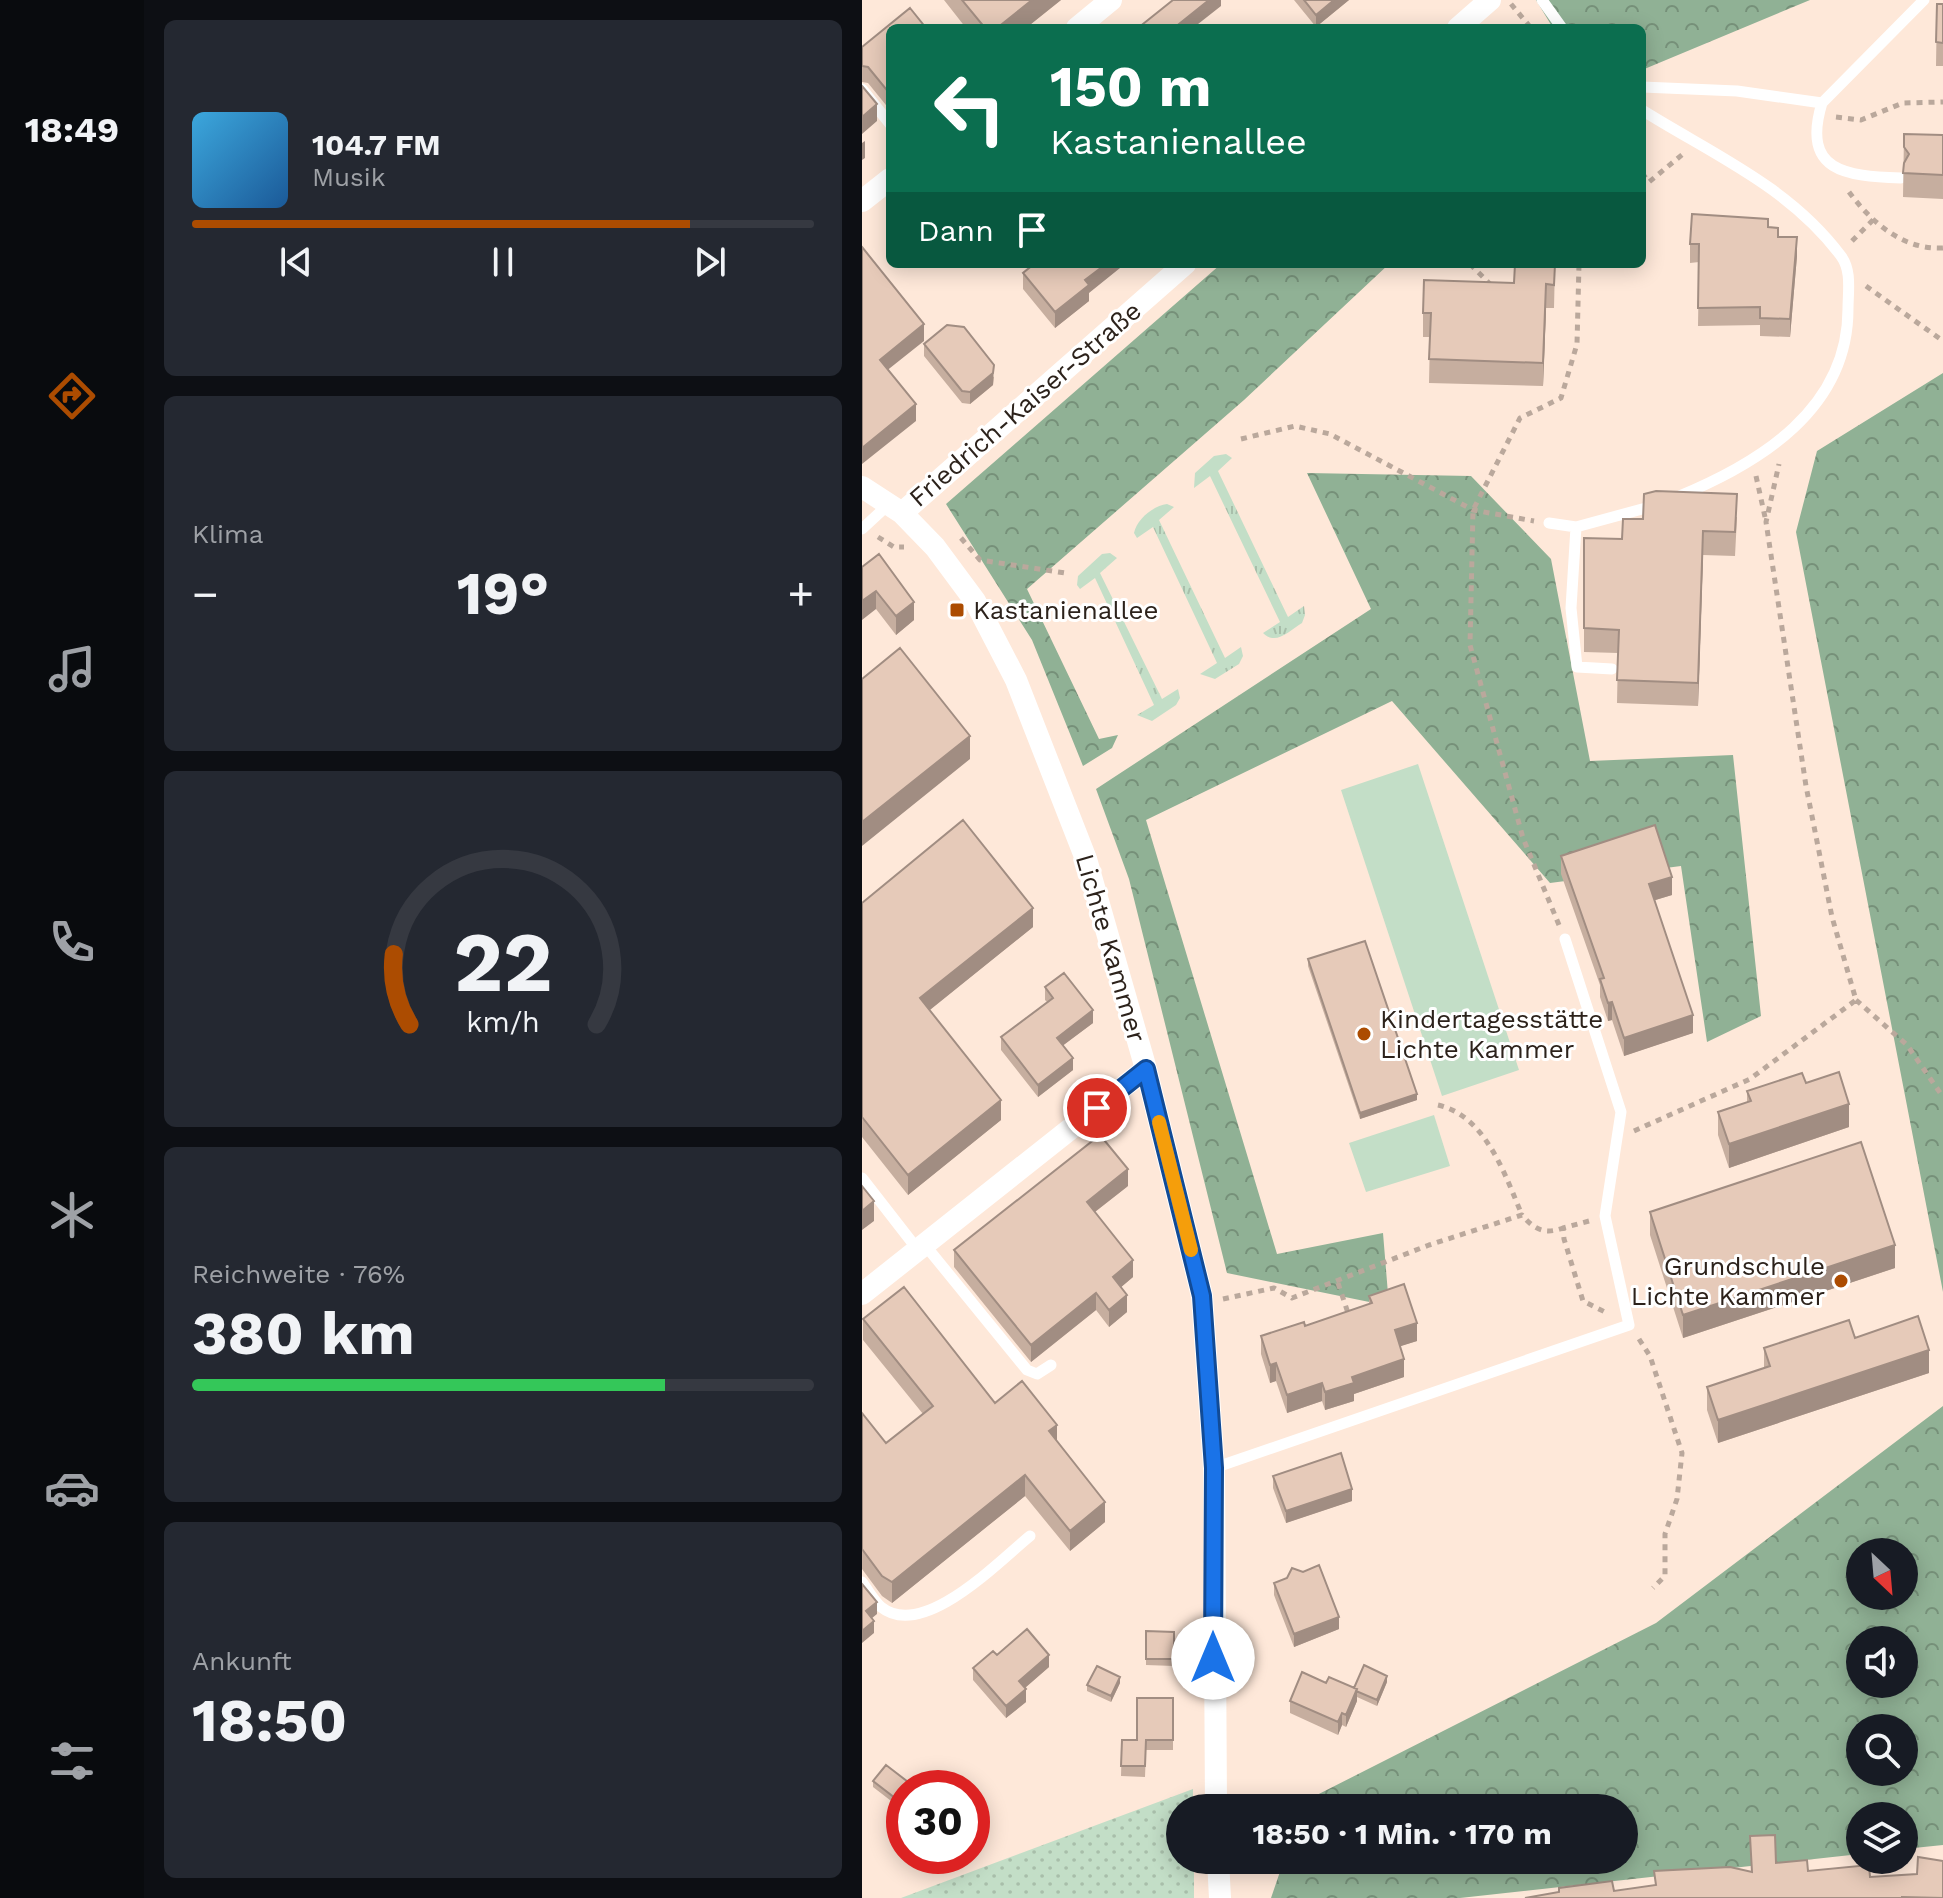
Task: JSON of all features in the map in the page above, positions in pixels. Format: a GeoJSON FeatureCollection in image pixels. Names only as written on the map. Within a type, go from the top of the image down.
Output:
{"type":"FeatureCollection","features":[{"type":"Feature","properties":{"kind":"street"},"geometry":{"type":"LineString","coordinates":[[1082,24],[1111,0]]}},
{"type":"Feature","properties":{"kind":"street"},"geometry":{"type":"LineString","coordinates":[[1463,24],[1490,0]]}},
{"type":"Feature","properties":{"kind":"street"},"geometry":{"type":"LineString","coordinates":[[862,201],[886,182]]}},
{"type":"Feature","properties":{"kind":"street","name":"Friedrich-Kaiser-Straße"},"geometry":{"type":"LineString","coordinates":[[895,509],[1180,268]]}},
{"type":"Feature","properties":{"kind":"street","name":"Lichte Kammer"},"geometry":{"type":"LineString","coordinates":[[862,487],[895,509],[935,547],[975,601],[1016,680],[1086,859],[1146,1069],[1203,1304],[1214,1468],[1216,1794]]}},
{"type":"Feature","properties":{"kind":"street"},"geometry":{"type":"LineString","coordinates":[[862,1294],[1146,1069]]}},
{"type":"Feature","properties":{"kind":"street"},"geometry":{"type":"LineString","coordinates":[[1219,1874],[1220,1898]]}},
{"type":"Feature","properties":{"kind":"lane"},"geometry":{"type":"LineString","coordinates":[[1542,0],[1559,24]]}},
{"type":"Feature","properties":{"kind":"lane"},"geometry":{"type":"LineString","coordinates":[[1901,178],[1854,176],[1824,159],[1814,131],[1822,103],[1924,0]]}},
{"type":"Feature","properties":{"kind":"lane"},"geometry":{"type":"LineString","coordinates":[[1646,87],[1737,91],[1822,103]]}},
{"type":"Feature","properties":{"kind":"lane"},"geometry":{"type":"LineString","coordinates":[[862,89],[886,119]]}},
{"type":"Feature","properties":{"kind":"lane"},"geometry":{"type":"LineString","coordinates":[[1549,523],[1576,527],[1654,506],[1722,479],[1785,436],[1826,392],[1848,341],[1848,269],[1809,219],[1775,191],[1700,141],[1646,112]]}},
{"type":"Feature","properties":{"kind":"lane"},"geometry":{"type":"LineString","coordinates":[[863,528],[895,509]]}},
{"type":"Feature","properties":{"kind":"lane"},"geometry":{"type":"LineString","coordinates":[[1576,527],[1571,608],[1577,667],[1612,669]]}},
{"type":"Feature","properties":{"kind":"lane"},"geometry":{"type":"LineString","coordinates":[[1214,1468],[1629,1325],[1605,1216],[1621,1112],[1565,939]]}},
{"type":"Feature","properties":{"kind":"lane"},"geometry":{"type":"LineString","coordinates":[[862,1178],[1027,1370],[1037,1374],[1051,1365]]}},
{"type":"Feature","properties":{"kind":"lane"},"geometry":{"type":"LineString","coordinates":[[862,1582],[882,1608],[903,1616],[940,1608],[1030,1536]]}},
{"type":"Feature","properties":{"kind":"path"},"geometry":{"type":"LineString","coordinates":[[1508,0],[1528,24]]}},
{"type":"Feature","properties":{"kind":"path"},"geometry":{"type":"LineString","coordinates":[[1822,103],[1834,116],[1861,120],[1903,103],[1943,102]]}},
{"type":"Feature","properties":{"kind":"path"},"geometry":{"type":"LineString","coordinates":[[1646,178],[1649,182],[1700,141]]}},
{"type":"Feature","properties":{"kind":"path"},"geometry":{"type":"LineString","coordinates":[[1824,159],[1860,207],[1896,237],[1924,249],[1943,248]]}},
{"type":"Feature","properties":{"kind":"path"},"geometry":{"type":"LineString","coordinates":[[1839,254],[1874,219]]}},
{"type":"Feature","properties":{"kind":"path"},"geometry":{"type":"LineString","coordinates":[[1474,268],[1503,297]]}},
{"type":"Feature","properties":{"kind":"path"},"geometry":{"type":"LineString","coordinates":[[1565,939],[1523,838],[1470,645],[1473,510],[1520,418],[1561,398],[1577,344],[1579,268]]}},
{"type":"Feature","properties":{"kind":"path"},"geometry":{"type":"LineString","coordinates":[[1848,269],[1918,326],[1943,341]]}},
{"type":"Feature","properties":{"kind":"path"},"geometry":{"type":"LineString","coordinates":[[1241,439],[1295,426],[1330,434],[1473,510],[1549,523]]}},
{"type":"Feature","properties":{"kind":"path"},"geometry":{"type":"LineString","coordinates":[[1766,522],[1785,436]]}},
{"type":"Feature","properties":{"kind":"path"},"geometry":{"type":"LineString","coordinates":[[1752,458],[1766,522],[1806,786],[1832,917],[1856,1000],[1907,1045],[1943,1097]]}},
{"type":"Feature","properties":{"kind":"path"},"geometry":{"type":"LineString","coordinates":[[863,528],[894,547],[911,551]]}},
{"type":"Feature","properties":{"kind":"path"},"geometry":{"type":"LineString","coordinates":[[955,530],[980,560],[1065,573]]}},
{"type":"Feature","properties":{"kind":"path"},"geometry":{"type":"LineString","coordinates":[[1615,1140],[1750,1079],[1856,1000]]}},
{"type":"Feature","properties":{"kind":"path"},"geometry":{"type":"LineString","coordinates":[[1438,1105],[1463,1117],[1494,1151],[1522,1215],[1532,1226],[1543,1231],[1605,1216]]}},
{"type":"Feature","properties":{"kind":"path"},"geometry":{"type":"LineString","coordinates":[[1203,1304],[1274,1288],[1292,1298],[1338,1283],[1429,1245],[1522,1215]]}},
{"type":"Feature","properties":{"kind":"path"},"geometry":{"type":"LineString","coordinates":[[1563,1228],[1583,1301],[1629,1325],[1650,1356],[1682,1453],[1677,1499],[1665,1534],[1665,1576],[1653,1588]]}},
{"type":"Feature","properties":{"kind":"path"},"geometry":{"type":"LineString","coordinates":[[1338,1283],[1353,1328]]}},
{"type":"Feature","properties":{"kind":"green space"},"geometry":{"type":"Polygon","coordinates":[[[1536,0],[1810,0],[1646,68],[1646,24],[1551,24],[1536,0]]]}},
{"type":"Feature","properties":{"kind":"green space"},"geometry":{"type":"Polygon","coordinates":[[[1216,268],[1385,268],[1244,400],[1027,589],[1099,739],[1118,735],[1112,748],[1083,766],[1032,640],[946,504],[1216,268]]]}},
{"type":"Feature","properties":{"kind":"green space"},"geometry":{"type":"Polygon","coordinates":[[[1943,373],[1943,1292],[1796,532],[1817,451],[1943,373]]]}},
{"type":"Feature","properties":{"kind":"green space"},"geometry":{"type":"Polygon","coordinates":[[[1226,454],[1232,458],[1218,471],[1288,617],[1304,606],[1302,623],[1278,638],[1263,633],[1280,622],[1210,476],[1194,488],[1195,473],[1214,456],[1226,454]]]}},
{"type":"Feature","properties":{"kind":"green space"},"geometry":{"type":"Polygon","coordinates":[[[1307,473],[1471,476],[1551,559],[1590,761],[1733,755],[1761,1016],[1707,1042],[1681,866],[1550,883],[1392,701],[1146,820],[1277,1254],[1383,1233],[1389,1306],[1227,1273],[1129,879],[1096,789],[1371,609],[1307,473]]]}},
{"type":"Feature","properties":{"kind":"green space"},"geometry":{"type":"Polygon","coordinates":[[[1167,504],[1174,507],[1159,520],[1225,658],[1241,647],[1243,656],[1239,664],[1215,679],[1200,674],[1217,663],[1153,527],[1137,538],[1134,533],[1146,514],[1167,504]]]}},
{"type":"Feature","properties":{"kind":"green space"},"geometry":{"type":"Polygon","coordinates":[[[1110,553],[1117,558],[1100,573],[1162,699],[1178,689],[1180,698],[1176,705],[1152,721],[1137,715],[1154,705],[1095,578],[1080,589],[1077,585],[1078,576],[1102,554],[1110,553]]]}},
{"type":"Feature","properties":{"kind":"green space"},"geometry":{"type":"Polygon","coordinates":[[[1418,764],[1519,1070],[1442,1096],[1341,790],[1418,764]]]}},
{"type":"Feature","properties":{"kind":"green space"},"geometry":{"type":"Polygon","coordinates":[[[1434,1115],[1450,1166],[1366,1192],[1349,1143],[1434,1115]]]}},
{"type":"Feature","properties":{"kind":"green space"},"geometry":{"type":"Polygon","coordinates":[[[1943,1406],[1943,1845],[1918,1848],[1918,1802],[1846,1802],[1846,1856],[1460,1898],[1271,1898],[1279,1874],[1638,1874],[1638,1794],[1319,1794],[1656,1623],[1943,1406]]]}},
{"type":"Feature","properties":{"kind":"green space"},"geometry":{"type":"Polygon","coordinates":[[[1166,1799],[1166,1874],[1194,1874],[1194,1898],[901,1898],[965,1874],[990,1874],[990,1865],[1166,1799]]]}},
{"type":"Feature","properties":{"kind":"building"},"geometry":{"type":"Polygon","coordinates":[[[962,0],[1032,0],[1002,24],[982,24],[962,0]]]}},
{"type":"Feature","properties":{"kind":"building"},"geometry":{"type":"Polygon","coordinates":[[[1173,0],[1209,0],[1179,24],[1143,24],[1173,0]]]}},
{"type":"Feature","properties":{"kind":"building"},"geometry":{"type":"Polygon","coordinates":[[[1304,0],[1334,0],[1316,15],[1304,0]]]}},
{"type":"Feature","properties":{"kind":"building"},"geometry":{"type":"Polygon","coordinates":[[[1937,4],[1943,4],[1943,43],[1936,42],[1937,4]]]}},
{"type":"Feature","properties":{"kind":"building"},"geometry":{"type":"Polygon","coordinates":[[[910,8],[923,24],[890,24],[910,8]]]}},
{"type":"Feature","properties":{"kind":"building"},"geometry":{"type":"Polygon","coordinates":[[[886,28],[886,89],[868,67],[862,66],[862,47],[886,28]]]}},
{"type":"Feature","properties":{"kind":"building"},"geometry":{"type":"Polygon","coordinates":[[[862,86],[877,104],[862,117],[862,86]]]}},
{"type":"Feature","properties":{"kind":"building"},"geometry":{"type":"Polygon","coordinates":[[[1904,134],[1943,135],[1943,175],[1903,173],[1909,154],[1904,147],[1904,134]]]}},
{"type":"Feature","properties":{"kind":"building"},"geometry":{"type":"Polygon","coordinates":[[[1692,214],[1768,219],[1768,227],[1778,228],[1778,237],[1797,237],[1790,319],[1760,318],[1760,307],[1698,308],[1699,244],[1690,244],[1692,214]]]}},
{"type":"Feature","properties":{"kind":"building"},"geometry":{"type":"Polygon","coordinates":[[[862,247],[924,324],[880,360],[916,404],[862,448],[862,247]]]}},
{"type":"Feature","properties":{"kind":"building"},"geometry":{"type":"Polygon","coordinates":[[[1029,268],[1101,268],[1085,280],[1089,285],[1055,312],[1023,273],[1029,268]]]}},
{"type":"Feature","properties":{"kind":"building"},"geometry":{"type":"Polygon","coordinates":[[[1515,268],[1555,268],[1554,285],[1546,284],[1543,363],[1429,359],[1431,313],[1423,313],[1424,280],[1514,283],[1515,268]]]}},
{"type":"Feature","properties":{"kind":"building"},"geometry":{"type":"Polygon","coordinates":[[[947,325],[964,327],[994,365],[993,373],[970,392],[962,391],[924,344],[947,325]]]}},
{"type":"Feature","properties":{"kind":"building"},"geometry":{"type":"Polygon","coordinates":[[[1656,491],[1737,494],[1735,532],[1703,531],[1698,683],[1617,680],[1619,630],[1584,628],[1584,538],[1622,539],[1623,519],[1643,519],[1644,494],[1656,491]]]}},
{"type":"Feature","properties":{"kind":"building"},"geometry":{"type":"Polygon","coordinates":[[[879,554],[914,602],[896,616],[876,591],[862,601],[862,567],[879,554]]]}},
{"type":"Feature","properties":{"kind":"building"},"geometry":{"type":"Polygon","coordinates":[[[900,648],[970,736],[862,822],[862,679],[900,648]]]}},
{"type":"Feature","properties":{"kind":"building"},"geometry":{"type":"Polygon","coordinates":[[[963,820],[1033,908],[920,998],[1001,1100],[908,1175],[862,1117],[862,903],[963,820]]]}},
{"type":"Feature","properties":{"kind":"building"},"geometry":{"type":"Polygon","coordinates":[[[1655,825],[1672,877],[1649,884],[1693,1015],[1624,1038],[1612,1002],[1608,1003],[1600,979],[1604,978],[1561,856],[1655,825]]]}},
{"type":"Feature","properties":{"kind":"building"},"geometry":{"type":"Polygon","coordinates":[[[1365,941],[1417,1094],[1360,1113],[1308,959],[1365,941]]]}},
{"type":"Feature","properties":{"kind":"building"},"geometry":{"type":"Polygon","coordinates":[[[1064,973],[1093,1010],[1057,1038],[1073,1058],[1038,1085],[1001,1037],[1053,998],[1045,987],[1064,973]]]}},
{"type":"Feature","properties":{"kind":"building"},"geometry":{"type":"Polygon","coordinates":[[[1839,1072],[1849,1104],[1729,1144],[1718,1112],[1751,1101],[1747,1091],[1802,1073],[1806,1083],[1839,1072]]]}},
{"type":"Feature","properties":{"kind":"building"},"geometry":{"type":"Polygon","coordinates":[[[1100,1135],[1128,1169],[1087,1202],[1133,1260],[1113,1277],[1127,1295],[1109,1310],[1096,1293],[1031,1345],[954,1250],[1100,1135]]]}},
{"type":"Feature","properties":{"kind":"building"},"geometry":{"type":"Polygon","coordinates":[[[1861,1142],[1895,1245],[1683,1315],[1650,1212],[1861,1142]]]}},
{"type":"Feature","properties":{"kind":"building"},"geometry":{"type":"Polygon","coordinates":[[[862,1186],[874,1201],[862,1211],[862,1186]]]}},
{"type":"Feature","properties":{"kind":"building"},"geometry":{"type":"Polygon","coordinates":[[[1404,1284],[1417,1323],[1395,1330],[1404,1359],[1352,1377],[1354,1383],[1325,1392],[1322,1383],[1287,1395],[1276,1363],[1270,1365],[1261,1336],[1304,1322],[1305,1326],[1372,1303],[1369,1296],[1404,1284]]]}},
{"type":"Feature","properties":{"kind":"building"},"geometry":{"type":"Polygon","coordinates":[[[904,1287],[995,1403],[1022,1381],[1057,1425],[1049,1431],[1105,1502],[1070,1531],[1025,1475],[892,1582],[882,1576],[862,1549],[862,1413],[886,1443],[933,1406],[863,1319],[904,1287]]]}},
{"type":"Feature","properties":{"kind":"building"},"geometry":{"type":"Polygon","coordinates":[[[1918,1316],[1929,1350],[1718,1420],[1707,1387],[1770,1366],[1764,1348],[1849,1320],[1855,1338],[1918,1316]]]}},
{"type":"Feature","properties":{"kind":"building"},"geometry":{"type":"Polygon","coordinates":[[[1341,1453],[1352,1489],[1286,1511],[1273,1476],[1341,1453]]]}},
{"type":"Feature","properties":{"kind":"building"},"geometry":{"type":"Polygon","coordinates":[[[1319,1565],[1339,1617],[1294,1634],[1274,1583],[1287,1578],[1292,1568],[1303,1572],[1319,1565]]]}},
{"type":"Feature","properties":{"kind":"building"},"geometry":{"type":"Polygon","coordinates":[[[862,1584],[877,1602],[866,1611],[874,1621],[862,1631],[862,1584]]]}},
{"type":"Feature","properties":{"kind":"building"},"geometry":{"type":"Polygon","coordinates":[[[1027,1629],[1049,1655],[1019,1681],[1026,1689],[1006,1706],[973,1668],[993,1651],[997,1655],[1027,1629]]]}},
{"type":"Feature","properties":{"kind":"building"},"geometry":{"type":"Polygon","coordinates":[[[1146,1631],[1174,1632],[1174,1659],[1146,1659],[1146,1631]]]}},
{"type":"Feature","properties":{"kind":"building"},"geometry":{"type":"Polygon","coordinates":[[[1364,1665],[1387,1676],[1377,1700],[1354,1688],[1364,1665]]]}},
{"type":"Feature","properties":{"kind":"building"},"geometry":{"type":"Polygon","coordinates":[[[1097,1666],[1120,1677],[1111,1696],[1087,1685],[1097,1666]]]}},
{"type":"Feature","properties":{"kind":"building"},"geometry":{"type":"Polygon","coordinates":[[[1302,1672],[1326,1683],[1329,1677],[1357,1689],[1346,1715],[1342,1713],[1338,1722],[1290,1701],[1302,1672]]]}},
{"type":"Feature","properties":{"kind":"building"},"geometry":{"type":"Polygon","coordinates":[[[1137,1698],[1173,1698],[1173,1740],[1146,1740],[1145,1766],[1121,1766],[1122,1740],[1137,1740],[1137,1698]]]}},
{"type":"Feature","properties":{"kind":"building"},"geometry":{"type":"Polygon","coordinates":[[[886,1765],[892,1770],[886,1770],[886,1791],[873,1781],[886,1765]]]}},
{"type":"Feature","properties":{"kind":"building"},"geometry":{"type":"Polygon","coordinates":[[[1775,1835],[1776,1863],[1807,1860],[1808,1871],[1846,1867],[1846,1874],[1870,1874],[1870,1877],[1918,1874],[1918,1857],[1943,1861],[1943,1898],[1525,1898],[1559,1892],[1559,1888],[1612,1881],[1614,1891],[1656,1885],[1654,1871],[1730,1867],[1752,1872],[1750,1836],[1775,1835]]]}},
{"type":"Feature","properties":{"kind":"slow traffic"},"geometry":{"type":"LineString","coordinates":[[1159,1122],[1191,1250]]}},
{"type":"Feature","properties":{"kind":"place","name":"Kastanienallee"},"geometry":{"type":"Point","coordinates":[957,610]}},
{"type":"Feature","properties":{"kind":"place","name":"Kindertagesstätte Lichte Kammer"},"geometry":{"type":"Point","coordinates":[1364,1034]}},
{"type":"Feature","properties":{"kind":"place","name":"Grundschule Lichte Kammer"},"geometry":{"type":"Point","coordinates":[1841,1281]}},
{"type":"Feature","properties":{"kind":"route"},"geometry":{"type":"LineString","coordinates":[[1097,1108],[1146,1069],[1202,1296],[1214,1468],[1213,1658]]}}]}
